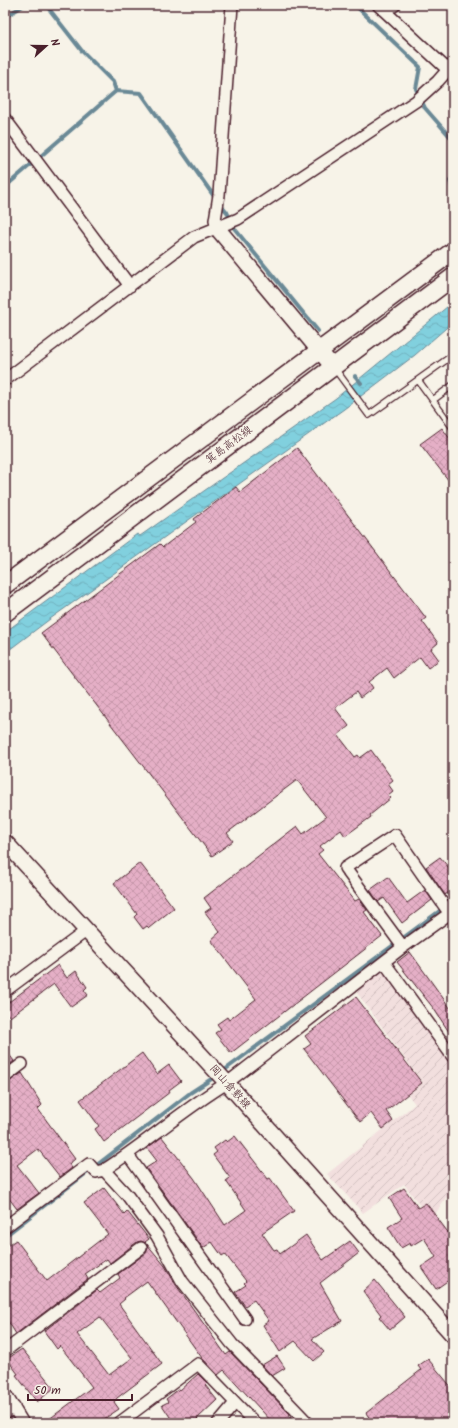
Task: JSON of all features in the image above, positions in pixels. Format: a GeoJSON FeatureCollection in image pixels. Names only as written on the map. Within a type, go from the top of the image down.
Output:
{"type":"FeatureCollection","features":[{"type":"Feature","properties":{"kind":"main road"},"geometry":{"type":"LineString","coordinates":[[221,226],[333,367]]}},
{"type":"Feature","properties":{"kind":"main road","name":"箕島高松線"},"geometry":{"type":"LineString","coordinates":[[5,585],[453,251]]}},
{"type":"Feature","properties":{"kind":"main road","name":"箕島高松線"},"geometry":{"type":"LineString","coordinates":[[5,613],[453,277]]}},
{"type":"Feature","properties":{"kind":"main road","name":"岡山倉敷線"},"geometry":{"type":"LineString","coordinates":[[5,842],[222,1078],[453,1335]]}},
{"type":"Feature","properties":{"kind":"street"},"geometry":{"type":"LineString","coordinates":[[221,226],[215,220],[219,195],[232,5]]}},
{"type":"Feature","properties":{"kind":"street"},"geometry":{"type":"LineString","coordinates":[[381,8],[395,5]]}},
{"type":"Feature","properties":{"kind":"street"},"geometry":{"type":"LineString","coordinates":[[5,380],[194,237],[238,219],[416,101],[426,92],[450,67],[381,8]]}},
{"type":"Feature","properties":{"kind":"street"},"geometry":{"type":"LineString","coordinates":[[5,118],[130,286]]}},
{"type":"Feature","properties":{"kind":"street"},"geometry":{"type":"LineString","coordinates":[[97,1169],[128,1155],[196,1102],[222,1078],[384,962],[400,943],[448,910],[395,835],[345,868],[400,943]]}},
{"type":"Feature","properties":{"kind":"street"},"geometry":{"type":"LineString","coordinates":[[5,991],[86,931]]}},
{"type":"Feature","properties":{"kind":"street"},"geometry":{"type":"LineString","coordinates":[[384,962],[453,1057]]}},
{"type":"Feature","properties":{"kind":"street"},"geometry":{"type":"LineString","coordinates":[[5,1076],[22,1064]]}},
{"type":"Feature","properties":{"kind":"street"},"geometry":{"type":"LineString","coordinates":[[128,1155],[245,1319]]}},
{"type":"Feature","properties":{"kind":"street"},"geometry":{"type":"LineString","coordinates":[[5,1227],[89,1164],[97,1169],[127,1195],[157,1236],[182,1281],[232,1344],[308,1423]]}},
{"type":"Feature","properties":{"kind":"street"},"geometry":{"type":"LineString","coordinates":[[5,1351],[141,1248]]}},
{"type":"Feature","properties":{"kind":"street"},"geometry":{"type":"LineString","coordinates":[[119,1423],[198,1364],[255,1423]]}},
{"type":"Feature","properties":{"kind":"street"},"geometry":{"type":"LineString","coordinates":[[5,1393],[9,1410],[23,1423]]}},
{"type":"Feature","properties":{"kind":"street"},"geometry":{"type":"LineString","coordinates":[[218,1423],[235,1403]]}},
{"type":"Feature","properties":{"kind":"lane"},"geometry":{"type":"LineString","coordinates":[[333,367],[369,415],[453,355]]}},
{"type":"Feature","properties":{"kind":"lane"},"geometry":{"type":"LineString","coordinates":[[418,380],[453,428]]}},
{"type":"Feature","properties":{"kind":"lane"},"geometry":{"type":"LineString","coordinates":[[433,400],[453,386]]}},
{"type":"Feature","properties":{"kind":"shaded area"},"geometry":{"type":"Polygon","coordinates":[[[378,973],[386,973],[453,1065],[453,1190],[436,1213],[429,1218],[404,1184],[363,1213],[327,1174],[415,1104],[408,1095],[423,1083],[355,990],[378,973]]]}},
{"type":"Feature","properties":{"kind":"water"},"geometry":{"type":"Polygon","coordinates":[[[453,302],[453,322],[415,355],[344,409],[50,619],[5,653],[5,632],[137,534],[140,536],[336,398],[453,302]]]}},
{"type":"Feature","properties":{"kind":"building"},"geometry":{"type":"Polygon","coordinates":[[[442,428],[453,443],[453,486],[420,444],[442,428]]]}},
{"type":"Feature","properties":{"kind":"building"},"geometry":{"type":"Polygon","coordinates":[[[297,448],[426,618],[422,621],[438,643],[431,649],[439,660],[428,668],[420,657],[394,678],[387,668],[369,682],[373,688],[360,698],[356,692],[335,708],[349,726],[338,735],[355,757],[358,755],[360,758],[371,750],[393,780],[388,784],[393,791],[388,795],[391,798],[370,815],[371,817],[345,836],[341,830],[320,846],[323,850],[318,854],[355,901],[359,899],[367,910],[364,912],[382,936],[231,1053],[215,1033],[221,1029],[217,1024],[227,1017],[229,1020],[256,999],[211,940],[220,932],[205,912],[211,908],[204,898],[297,826],[303,834],[326,817],[297,780],[227,833],[233,841],[212,856],[41,633],[160,544],[163,547],[196,522],[194,519],[236,487],[240,492],[297,448]]]}},
{"type":"Feature","properties":{"kind":"building"},"geometry":{"type":"Polygon","coordinates":[[[440,857],[453,873],[453,889],[445,895],[426,867],[440,857]]]}},
{"type":"Feature","properties":{"kind":"building"},"geometry":{"type":"Polygon","coordinates":[[[140,863],[174,908],[149,928],[147,926],[143,929],[134,917],[137,914],[114,883],[140,863]]]}},
{"type":"Feature","properties":{"kind":"building"},"geometry":{"type":"Polygon","coordinates":[[[388,877],[407,903],[425,890],[432,900],[402,923],[384,898],[378,902],[370,890],[388,877]]]}},
{"type":"Feature","properties":{"kind":"building"},"geometry":{"type":"Polygon","coordinates":[[[410,952],[453,1012],[453,1038],[434,1009],[397,962],[410,952]]]}},
{"type":"Feature","properties":{"kind":"building"},"geometry":{"type":"Polygon","coordinates":[[[58,965],[67,978],[76,971],[87,987],[84,990],[88,995],[71,1007],[54,984],[10,1017],[5,1011],[5,1005],[58,965]]]}},
{"type":"Feature","properties":{"kind":"building"},"geometry":{"type":"Polygon","coordinates":[[[356,997],[422,1083],[386,1111],[393,1121],[383,1129],[371,1113],[360,1122],[304,1049],[311,1044],[305,1036],[356,997]]]}},
{"type":"Feature","properties":{"kind":"building"},"geometry":{"type":"Polygon","coordinates":[[[5,1049],[14,1061],[5,1068],[5,1049]]]}},
{"type":"Feature","properties":{"kind":"building"},"geometry":{"type":"Polygon","coordinates":[[[142,1053],[157,1074],[169,1065],[181,1081],[169,1090],[170,1092],[104,1142],[95,1129],[99,1126],[80,1100],[142,1053]]]}},
{"type":"Feature","properties":{"kind":"building"},"geometry":{"type":"Polygon","coordinates":[[[22,1073],[42,1105],[38,1109],[75,1159],[69,1164],[72,1168],[60,1177],[38,1149],[17,1165],[39,1193],[17,1209],[5,1193],[5,1084],[22,1073]]]}},
{"type":"Feature","properties":{"kind":"building"},"geometry":{"type":"Polygon","coordinates":[[[235,1136],[268,1179],[270,1178],[294,1211],[262,1233],[274,1250],[277,1249],[280,1254],[306,1235],[323,1260],[350,1241],[359,1253],[320,1283],[342,1321],[312,1339],[324,1352],[314,1361],[295,1341],[280,1352],[263,1325],[269,1321],[254,1300],[245,1306],[235,1292],[246,1285],[244,1283],[246,1281],[225,1254],[222,1256],[212,1242],[203,1248],[146,1168],[157,1161],[147,1148],[162,1137],[194,1178],[225,1225],[246,1210],[226,1181],[230,1178],[213,1155],[217,1152],[214,1148],[225,1140],[227,1142],[235,1136]]]}},
{"type":"Feature","properties":{"kind":"building"},"geometry":{"type":"Polygon","coordinates":[[[104,1188],[124,1214],[127,1211],[149,1239],[145,1242],[146,1243],[141,1241],[137,1242],[110,1263],[107,1259],[85,1274],[88,1279],[16,1334],[5,1316],[5,1247],[16,1240],[47,1281],[108,1234],[84,1203],[104,1188]]]}},
{"type":"Feature","properties":{"kind":"building"},"geometry":{"type":"Polygon","coordinates":[[[404,1188],[418,1208],[426,1203],[453,1239],[453,1277],[436,1289],[421,1267],[436,1257],[424,1238],[411,1246],[410,1243],[401,1248],[388,1227],[402,1218],[389,1198],[404,1188]]]}},
{"type":"Feature","properties":{"kind":"building"},"geometry":{"type":"Polygon","coordinates":[[[147,1244],[165,1266],[176,1285],[226,1355],[230,1352],[290,1414],[289,1416],[295,1423],[273,1423],[224,1370],[218,1375],[202,1358],[147,1281],[124,1298],[125,1299],[119,1304],[162,1364],[117,1398],[114,1402],[119,1409],[98,1423],[44,1423],[92,1387],[60,1346],[57,1349],[44,1331],[97,1290],[100,1293],[120,1278],[118,1274],[146,1253],[148,1248],[147,1244]],[[100,1317],[77,1334],[109,1375],[132,1358],[100,1317]]]}},
{"type":"Feature","properties":{"kind":"building"},"geometry":{"type":"Polygon","coordinates":[[[375,1280],[405,1317],[390,1330],[379,1317],[381,1315],[363,1291],[375,1280]]]}},
{"type":"Feature","properties":{"kind":"building"},"geometry":{"type":"Polygon","coordinates":[[[22,1349],[54,1388],[37,1402],[16,1375],[18,1374],[7,1359],[22,1349]]]}},
{"type":"Feature","properties":{"kind":"building"},"geometry":{"type":"Polygon","coordinates":[[[277,1356],[285,1368],[272,1376],[262,1365],[277,1356]]]}},
{"type":"Feature","properties":{"kind":"building"},"geometry":{"type":"Polygon","coordinates":[[[428,1359],[453,1389],[453,1423],[373,1423],[366,1413],[421,1370],[418,1366],[428,1359]]]}},
{"type":"Feature","properties":{"kind":"building"},"geometry":{"type":"Polygon","coordinates":[[[198,1374],[207,1383],[205,1385],[217,1400],[197,1419],[200,1423],[174,1423],[162,1405],[168,1402],[166,1399],[179,1389],[180,1390],[198,1374]]]}},
{"type":"Feature","properties":{"kind":"waterway"},"geometry":{"type":"LineString","coordinates":[[5,17],[24,5]]}},
{"type":"Feature","properties":{"kind":"waterway"},"geometry":{"type":"LineString","coordinates":[[46,5],[82,51],[113,82],[116,91]]}},
{"type":"Feature","properties":{"kind":"waterway"},"geometry":{"type":"LineString","coordinates":[[355,5],[420,67],[416,89],[425,108],[453,140]]}},
{"type":"Feature","properties":{"kind":"waterway"},"geometry":{"type":"LineString","coordinates":[[5,187],[116,91],[141,93],[213,195],[227,212],[234,228],[318,331]]}},
{"type":"Feature","properties":{"kind":"waterway"},"geometry":{"type":"LineString","coordinates":[[453,176],[450,181],[453,191]]}},
{"type":"Feature","properties":{"kind":"waterway"},"geometry":{"type":"LineString","coordinates":[[355,376],[361,383]]}},
{"type":"Feature","properties":{"kind":"waterway"},"geometry":{"type":"LineString","coordinates":[[222,1072],[453,901]]}},
{"type":"Feature","properties":{"kind":"waterway"},"geometry":{"type":"LineString","coordinates":[[5,1236],[190,1093],[216,1076]]}}]}
